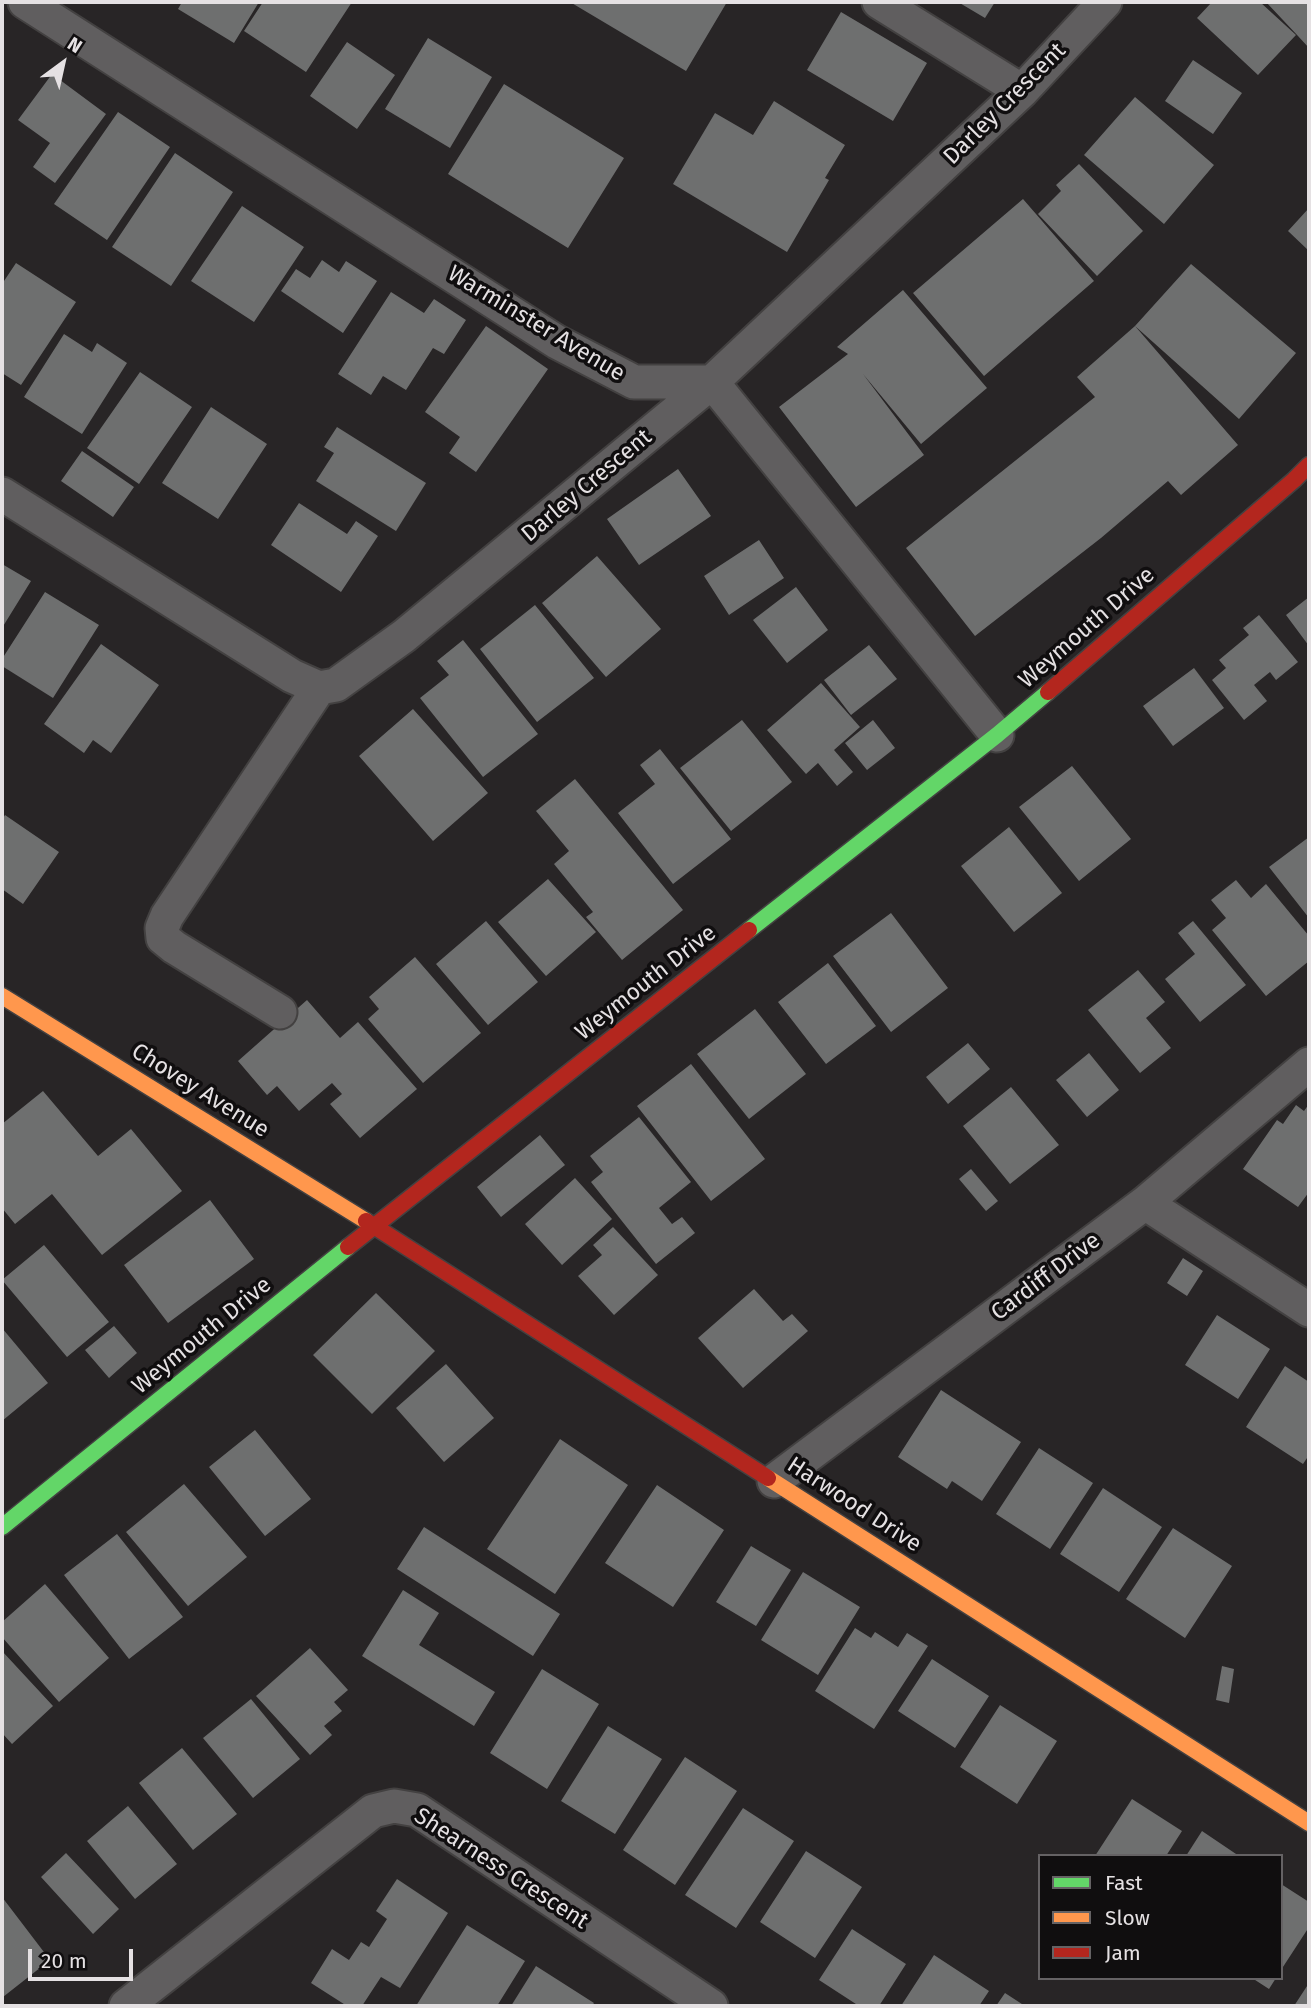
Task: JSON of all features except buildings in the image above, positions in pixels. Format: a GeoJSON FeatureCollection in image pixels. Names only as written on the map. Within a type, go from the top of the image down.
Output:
{"type":"FeatureCollection","features":[{"type":"Feature","properties":{"kind":"street","name":"Warminster Avenue"},"geometry":{"type":"LineString","coordinates":[[24,2],[557,342],[634,382],[712,382]]}},
{"type":"Feature","properties":{"kind":"street"},"geometry":{"type":"LineString","coordinates":[[879,2],[1022,91]]}},
{"type":"Feature","properties":{"kind":"street","name":"Darley Crescent"},"geometry":{"type":"LineString","coordinates":[[319,688],[336,685],[404,636],[712,382],[1022,91],[1105,2]]}},
{"type":"Feature","properties":{"kind":"street"},"geometry":{"type":"LineString","coordinates":[[712,382],[997,735]]}},
{"type":"Feature","properties":{"kind":"street","name":"Weymouth Drive"},"geometry":{"type":"LineString","coordinates":[[2,1527],[374,1226],[997,735],[1294,480],[1309,464]]}},
{"type":"Feature","properties":{"kind":"street"},"geometry":{"type":"LineString","coordinates":[[2,494],[228,637],[292,676],[319,688],[167,916],[162,928],[163,938],[174,947],[280,1012]]}},
{"type":"Feature","properties":{"kind":"street","name":"Chovey Avenue"},"geometry":{"type":"LineString","coordinates":[[2,996],[374,1226]]}},
{"type":"Feature","properties":{"kind":"street","name":"Cardiff Drive"},"geometry":{"type":"LineString","coordinates":[[775,1481],[1145,1203],[1309,1064]]}},
{"type":"Feature","properties":{"kind":"street"},"geometry":{"type":"LineString","coordinates":[[1145,1203],[1309,1310]]}},
{"type":"Feature","properties":{"kind":"street","name":"Harwood Drive"},"geometry":{"type":"LineString","coordinates":[[374,1226],[1309,1823]]}},
{"type":"Feature","properties":{"kind":"street","name":"Shearness Crescent"},"geometry":{"type":"LineString","coordinates":[[126,2006],[373,1811],[394,1806],[417,1810],[711,2006]]}},
{"type":"Feature","properties":{"kind":"traffic: fast"},"geometry":{"type":"LineString","coordinates":[[749,930],[1048,692]]}},
{"type":"Feature","properties":{"kind":"traffic: fast"},"geometry":{"type":"LineString","coordinates":[[2,1527],[348,1247]]}},
{"type":"Feature","properties":{"kind":"traffic: slow"},"geometry":{"type":"LineString","coordinates":[[2,996],[366,1221]]}},
{"type":"Feature","properties":{"kind":"traffic: slow"},"geometry":{"type":"LineString","coordinates":[[768,1478],[1309,1823]]}},
{"type":"Feature","properties":{"kind":"traffic: jam"},"geometry":{"type":"LineString","coordinates":[[1048,692],[1309,465]]}},
{"type":"Feature","properties":{"kind":"traffic: jam"},"geometry":{"type":"LineString","coordinates":[[348,1247],[749,930]]}},
{"type":"Feature","properties":{"kind":"traffic: jam"},"geometry":{"type":"LineString","coordinates":[[366,1221],[768,1478]]}}]}
